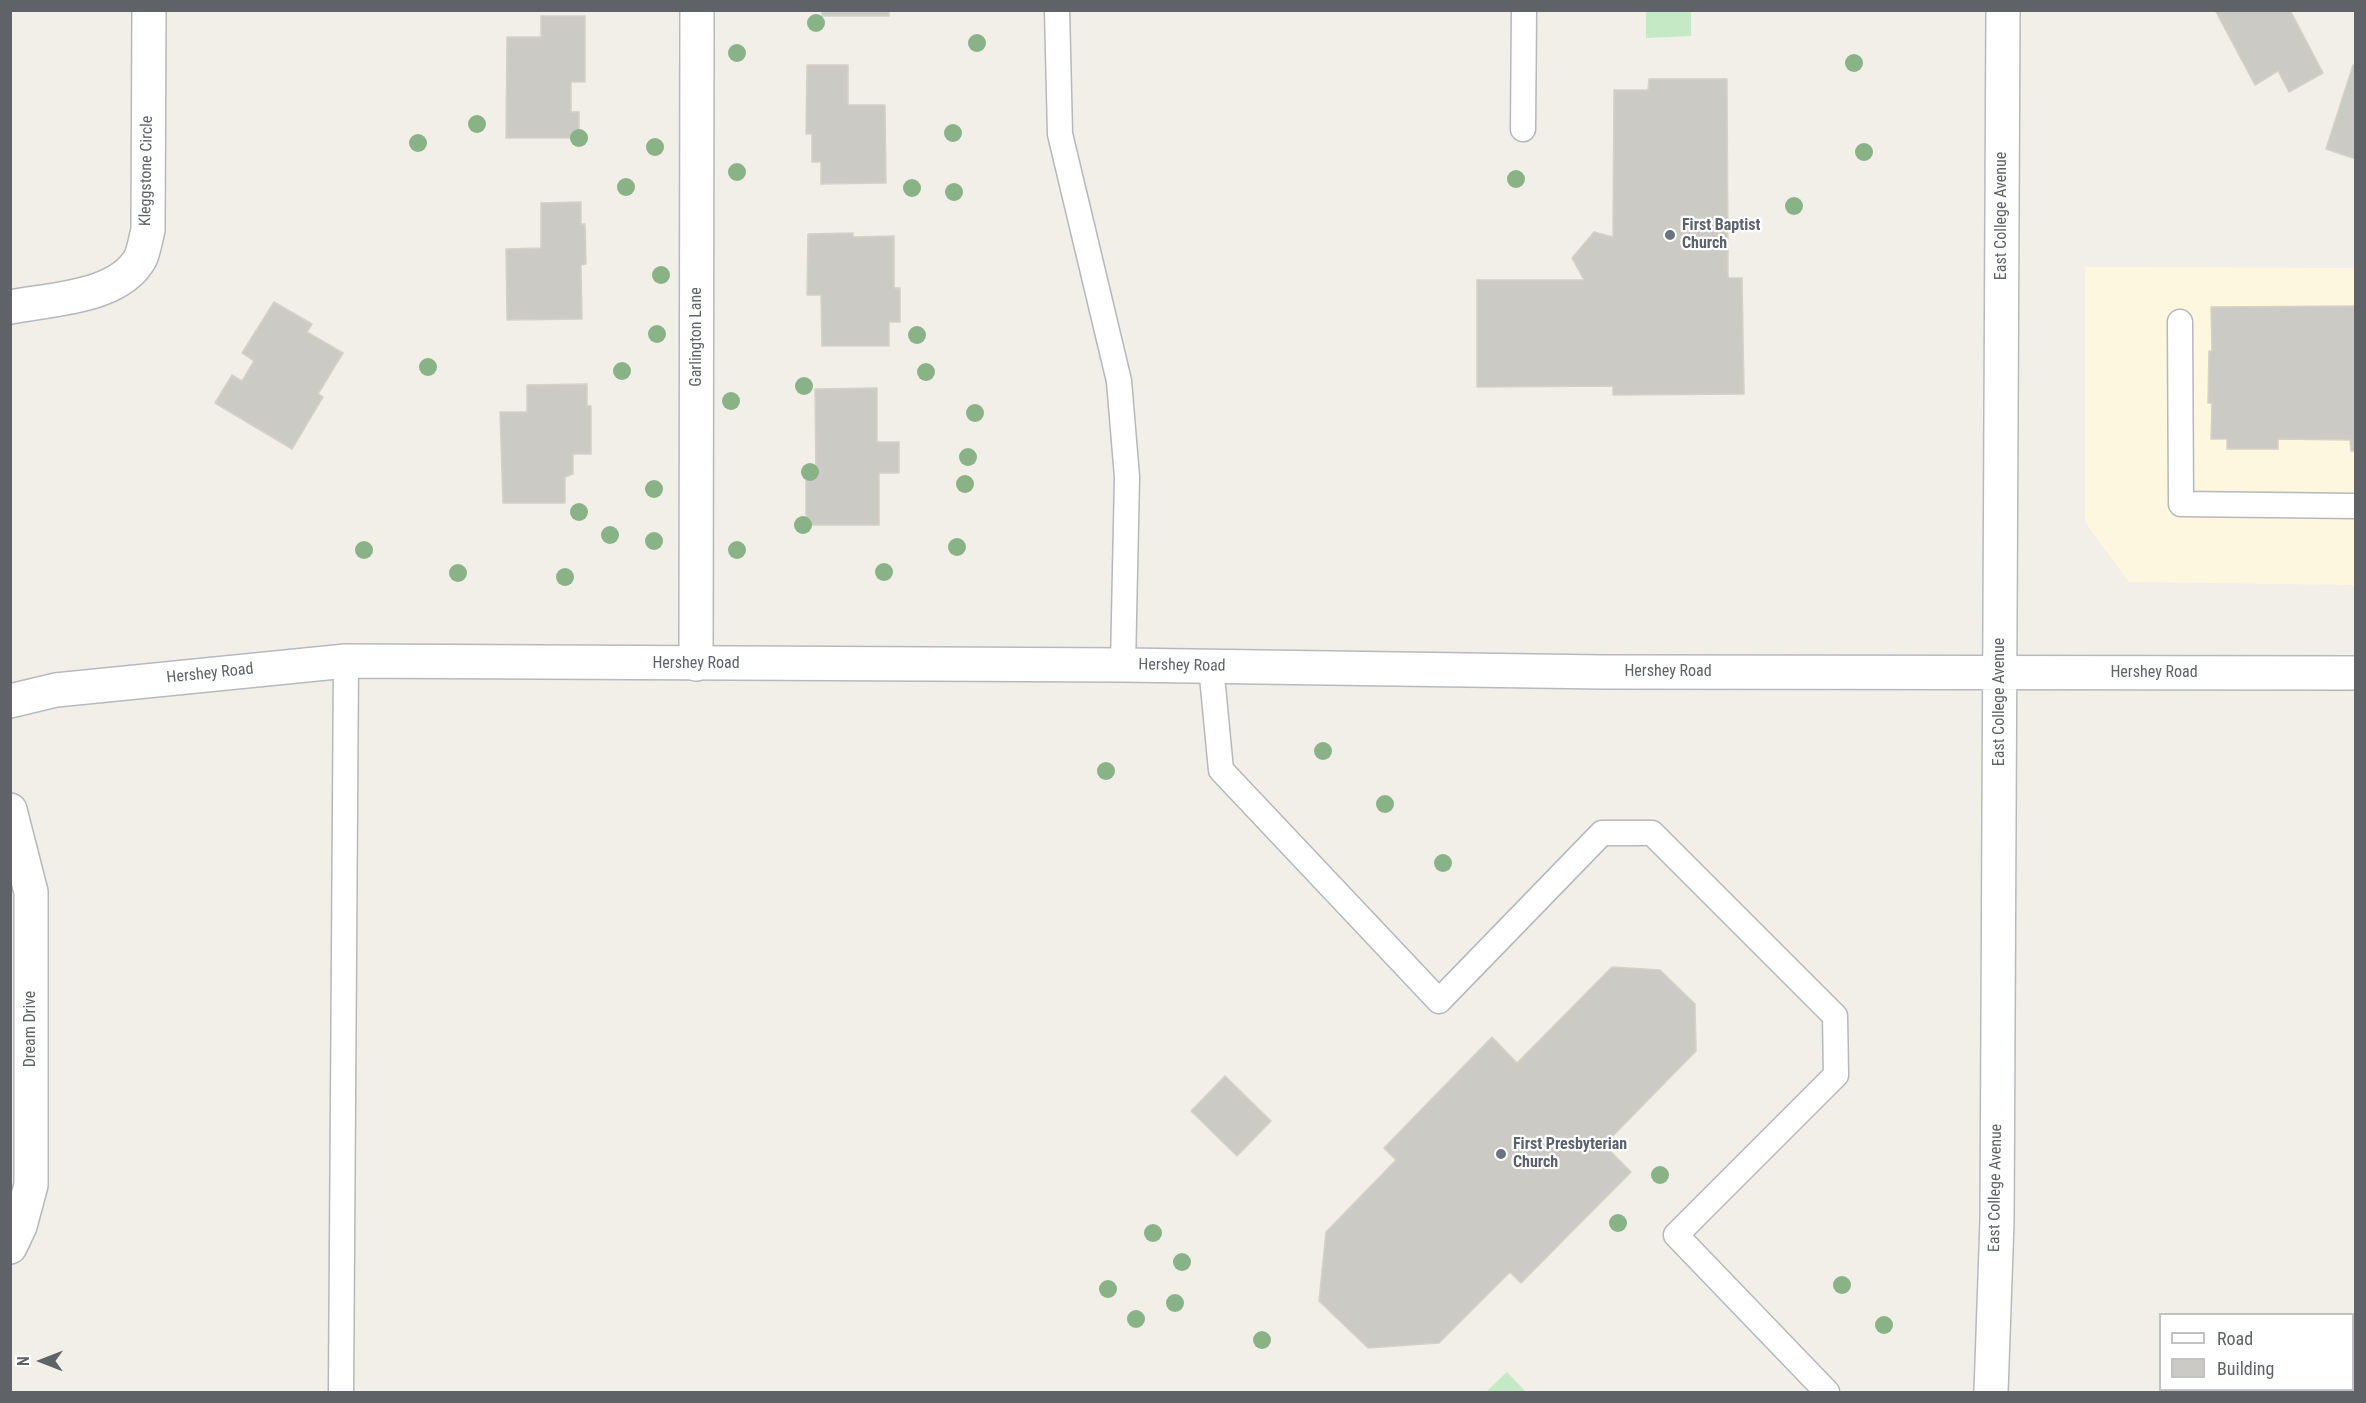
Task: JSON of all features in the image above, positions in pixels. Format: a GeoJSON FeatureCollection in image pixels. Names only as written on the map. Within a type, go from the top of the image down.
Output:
{"type":"FeatureCollection","features":[{"type":"Feature","properties":{"kind":"main road","name":"Kleggstone Circle"},"geometry":{"type":"LineString","coordinates":[[10,307],[103,289],[128,274],[141,256],[148,230],[149,10]]}},
{"type":"Feature","properties":{"kind":"main road","name":"Garlington Lane"},"geometry":{"type":"LineString","coordinates":[[696,664],[697,10]]}},
{"type":"Feature","properties":{"kind":"main road","name":"East College Avenue"},"geometry":{"type":"LineString","coordinates":[[1991,1392],[1996,1221],[2001,672],[2003,10]]}},
{"type":"Feature","properties":{"kind":"main road","name":"Hershey Road"},"geometry":{"type":"LineString","coordinates":[[10,701],[56,690],[346,661],[1123,665],[1603,672],[2355,673]]}},
{"type":"Feature","properties":{"kind":"main road","name":"Dream Drive"},"geometry":{"type":"LineString","coordinates":[[10,810],[31,892],[31,1185],[20,1226],[10,1247]]}},
{"type":"Feature","properties":{"kind":"lane"},"geometry":{"type":"LineString","coordinates":[[1057,10],[1060,134],[1119,381],[1127,477],[1123,665]]}},
{"type":"Feature","properties":{"kind":"lane"},"geometry":{"type":"LineString","coordinates":[[1523,129],[1524,10]]}},
{"type":"Feature","properties":{"kind":"lane"},"geometry":{"type":"LineString","coordinates":[[2180,322],[2181,504],[2355,506]]}},
{"type":"Feature","properties":{"kind":"lane"},"geometry":{"type":"LineString","coordinates":[[341,1392],[346,661]]}},
{"type":"Feature","properties":{"kind":"lane"},"geometry":{"type":"LineString","coordinates":[[1210,666],[1221,770],[1439,1001],[1602,833],[1652,833],[1835,1017],[1836,1075],[1676,1235],[1827,1392]]}},
{"type":"Feature","properties":{"kind":"shaded area"},"geometry":{"type":"Polygon","coordinates":[[[2085,267],[2355,268],[2355,585],[2129,582],[2085,522],[2085,267]]]}},
{"type":"Feature","properties":{"kind":"green space"},"geometry":{"type":"Polygon","coordinates":[[[1646,11],[1691,11],[1691,36],[1646,38],[1646,11]]]}},
{"type":"Feature","properties":{"kind":"green space"},"geometry":{"type":"Polygon","coordinates":[[[1507,1372],[1526,1392],[1486,1392],[1507,1372]]]}},
{"type":"Feature","properties":{"kind":"building"},"geometry":{"type":"Polygon","coordinates":[[[822,10],[889,10],[889,16],[822,16],[822,10]]]}},
{"type":"Feature","properties":{"kind":"building"},"geometry":{"type":"Polygon","coordinates":[[[2215,10],[2290,10],[2323,73],[2289,92],[2278,71],[2255,85],[2215,10]]]}},
{"type":"Feature","properties":{"kind":"building"},"geometry":{"type":"Polygon","coordinates":[[[541,16],[585,16],[585,82],[571,82],[571,112],[579,112],[579,138],[506,138],[507,37],[541,37],[541,16]]]}},
{"type":"Feature","properties":{"kind":"building"},"geometry":{"type":"Polygon","coordinates":[[[807,65],[848,65],[848,105],[885,105],[886,183],[821,184],[821,162],[812,162],[812,134],[806,134],[807,65]]]}},
{"type":"Feature","properties":{"kind":"building"},"geometry":{"type":"Polygon","coordinates":[[[2353,65],[2356,66],[2356,159],[2326,149],[2353,65]]]}},
{"type":"Feature","properties":{"kind":"building","name":"First Baptist Church"},"geometry":{"type":"Polygon","coordinates":[[[1649,79],[1727,79],[1728,278],[1742,278],[1744,394],[1613,395],[1613,386],[1477,387],[1477,280],[1584,280],[1572,258],[1594,232],[1613,237],[1614,90],[1648,90],[1649,79]]]}},
{"type":"Feature","properties":{"kind":"building"},"geometry":{"type":"Polygon","coordinates":[[[581,202],[581,224],[585,224],[586,264],[581,265],[582,319],[507,320],[506,249],[541,248],[541,203],[581,202]]]}},
{"type":"Feature","properties":{"kind":"building"},"geometry":{"type":"Polygon","coordinates":[[[853,233],[853,237],[894,236],[894,288],[900,288],[900,322],[889,322],[889,346],[822,346],[821,295],[807,295],[808,234],[853,233]]]}},
{"type":"Feature","properties":{"kind":"building"},"geometry":{"type":"Polygon","coordinates":[[[274,302],[312,324],[307,332],[343,353],[318,394],[323,397],[292,449],[215,403],[232,375],[242,381],[254,361],[242,353],[274,302]]]}},
{"type":"Feature","properties":{"kind":"building"},"geometry":{"type":"Polygon","coordinates":[[[2356,306],[2356,451],[2351,451],[2350,440],[2278,439],[2278,449],[2227,449],[2227,439],[2211,439],[2212,403],[2208,403],[2209,351],[2212,351],[2211,307],[2356,306]]]}},
{"type":"Feature","properties":{"kind":"building"},"geometry":{"type":"Polygon","coordinates":[[[587,384],[587,406],[591,406],[591,454],[573,454],[573,474],[565,477],[565,503],[503,503],[500,412],[527,412],[527,385],[587,384]]]}},
{"type":"Feature","properties":{"kind":"building"},"geometry":{"type":"Polygon","coordinates":[[[877,388],[877,442],[899,442],[899,473],[879,473],[879,525],[806,525],[806,476],[816,476],[815,389],[877,388]]]}},
{"type":"Feature","properties":{"kind":"building","name":"First Presbyterian Church"},"geometry":{"type":"Polygon","coordinates":[[[1612,967],[1660,970],[1695,1004],[1696,1051],[1604,1145],[1631,1172],[1521,1283],[1510,1272],[1439,1343],[1368,1348],[1319,1301],[1326,1232],[1396,1160],[1384,1148],[1492,1037],[1517,1063],[1612,967]]]}},
{"type":"Feature","properties":{"kind":"building"},"geometry":{"type":"Polygon","coordinates":[[[1225,1076],[1271,1121],[1237,1156],[1191,1111],[1225,1076]]]}},
{"type":"Feature","properties":{"kind":"place","name":"First Baptist Church"},"geometry":{"type":"Point","coordinates":[1670,235]}},
{"type":"Feature","properties":{"kind":"place","name":"First Presbyterian Church"},"geometry":{"type":"Point","coordinates":[1501,1154]}}]}
